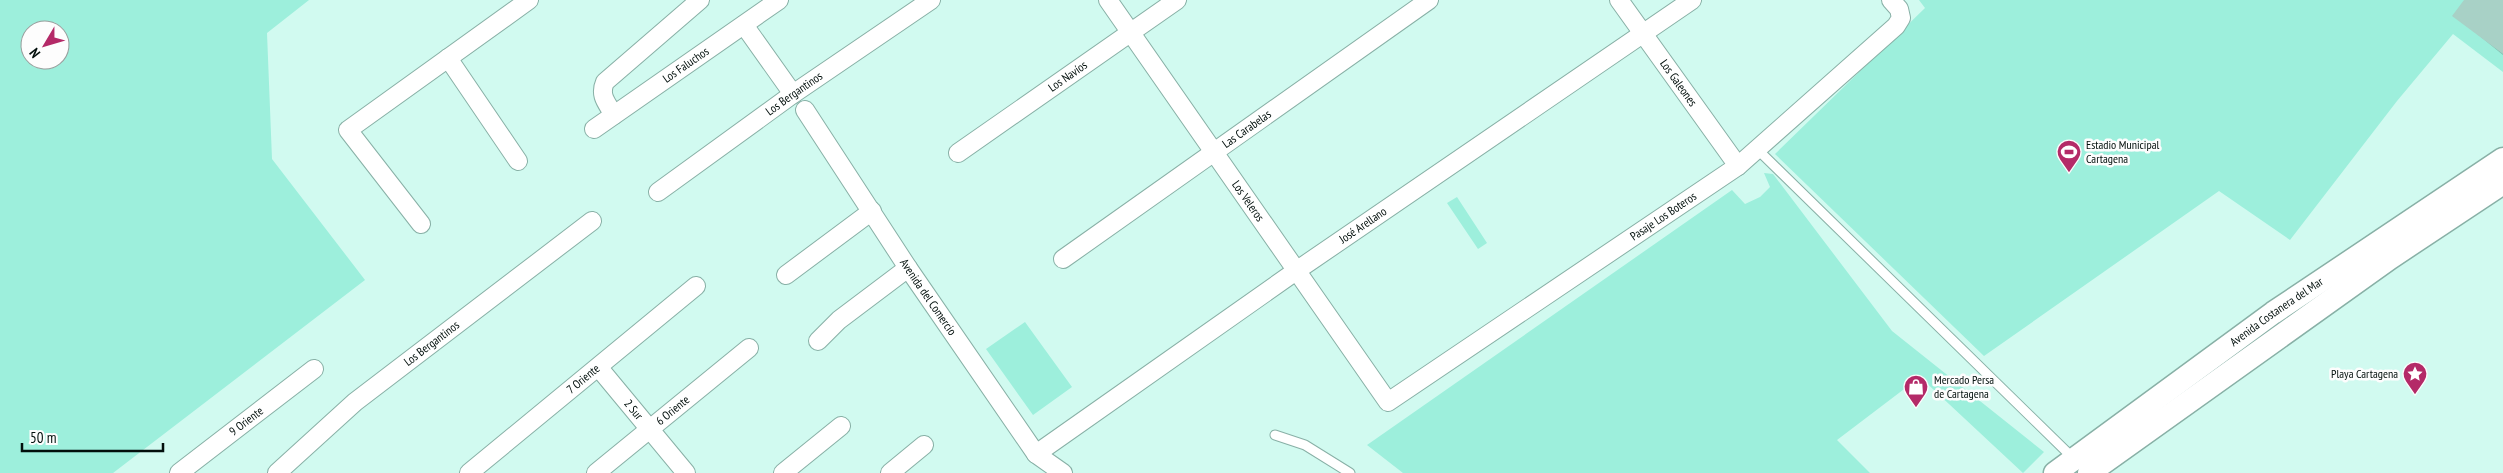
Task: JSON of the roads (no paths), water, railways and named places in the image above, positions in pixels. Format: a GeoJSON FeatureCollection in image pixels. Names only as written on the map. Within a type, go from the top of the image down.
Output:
{"type":"FeatureCollection","features":[{"type":"Feature","properties":{"kind":"street"},"geometry":{"type":"LineString","coordinates":[[421,224],[348,130],[529,0]]}},
{"type":"Feature","properties":{"kind":"street"},"geometry":{"type":"LineString","coordinates":[[614,115],[603,98],[601,91],[604,82],[700,0]]}},
{"type":"Feature","properties":{"kind":"street","name":"Los Faluchos"},"geometry":{"type":"LineString","coordinates":[[594,129],[779,0]]}},
{"type":"Feature","properties":{"kind":"street","name":"Los Bergantinos"},"geometry":{"type":"LineString","coordinates":[[658,192],[793,94],[931,0]]}},
{"type":"Feature","properties":{"kind":"street","name":"Los Veleros"},"geometry":{"type":"LineString","coordinates":[[1108,0],[1388,402]]}},
{"type":"Feature","properties":{"kind":"street","name":"Los Navíos"},"geometry":{"type":"LineString","coordinates":[[958,153],[1177,0]]}},
{"type":"Feature","properties":{"kind":"street","name":"Las Carabelas"},"geometry":{"type":"LineString","coordinates":[[1063,258],[1214,150],[1430,0]]}},
{"type":"Feature","properties":{"kind":"street","name":"Los Galeones"},"geometry":{"type":"LineString","coordinates":[[1619,0],[1738,166]]}},
{"type":"Feature","properties":{"kind":"street","name":"José Arellano"},"geometry":{"type":"LineString","coordinates":[[1036,454],[1296,271],[1644,35],[1692,0]]}},
{"type":"Feature","properties":{"kind":"street","name":"Pasaje Los Boteros"},"geometry":{"type":"LineString","coordinates":[[1388,402],[1738,166],[1896,26],[1902,18],[1899,9],[1891,0]]}},
{"type":"Feature","properties":{"kind":"street"},"geometry":{"type":"LineString","coordinates":[[744,25],[793,94]]}},
{"type":"Feature","properties":{"kind":"street"},"geometry":{"type":"LineString","coordinates":[[448,58],[518,161]]}},
{"type":"Feature","properties":{"kind":"street","name":"Avenida del Comercio"},"geometry":{"type":"LineString","coordinates":[[806,110],[908,268],[1036,454],[1063,473]]}},
{"type":"Feature","properties":{"kind":"street","name":"Avenida Costanera del Mar"},"geometry":{"type":"LineString","coordinates":[[2081,466],[2274,314],[2503,159]]}},
{"type":"Feature","properties":{"kind":"street","name":"Avenida Costanera del Mar"},"geometry":{"type":"LineString","coordinates":[[2055,473],[2081,466],[2503,183]]}},
{"type":"Feature","properties":{"kind":"street"},"geometry":{"type":"LineString","coordinates":[[786,275],[872,211]]}},
{"type":"Feature","properties":{"kind":"street","name":"Los Bergantinos"},"geometry":{"type":"LineString","coordinates":[[277,473],[356,402],[592,221]]}},
{"type":"Feature","properties":{"kind":"street"},"geometry":{"type":"LineString","coordinates":[[818,341],[839,320],[908,268]]}},
{"type":"Feature","properties":{"kind":"street","name":"7 Oriente"},"geometry":{"type":"LineString","coordinates":[[469,473],[599,368],[696,286]]}},
{"type":"Feature","properties":{"kind":"street","name":"6 Oriente"},"geometry":{"type":"LineString","coordinates":[[596,473],[749,348]]}},
{"type":"Feature","properties":{"kind":"street","name":"2 Sur"},"geometry":{"type":"LineString","coordinates":[[599,368],[686,473]]}},
{"type":"Feature","properties":{"kind":"street","name":"9 Oriente"},"geometry":{"type":"LineString","coordinates":[[179,473],[314,369]]}},
{"type":"Feature","properties":{"kind":"street"},"geometry":{"type":"LineString","coordinates":[[783,473],[841,426]]}},
{"type":"Feature","properties":{"kind":"street"},"geometry":{"type":"LineString","coordinates":[[890,473],[924,445]]}},
{"type":"Feature","properties":{"kind":"lane"},"geometry":{"type":"LineString","coordinates":[[1757,149],[2081,466]]}},
{"type":"Feature","properties":{"kind":"lane"},"geometry":{"type":"LineString","coordinates":[[1275,436],[1305,445],[1334,461],[1350,473]]}},
{"type":"Feature","properties":{"kind":"place","name":"Estadio Municipal Cartagena"},"geometry":{"type":"Point","coordinates":[2069,173]}},
{"type":"Feature","properties":{"kind":"place","name":"Playa Cartagena"},"geometry":{"type":"Point","coordinates":[2415,395]}},
{"type":"Feature","properties":{"kind":"place","name":"Mercado Persa de Cartagena"},"geometry":{"type":"Point","coordinates":[1916,408]}}]}
